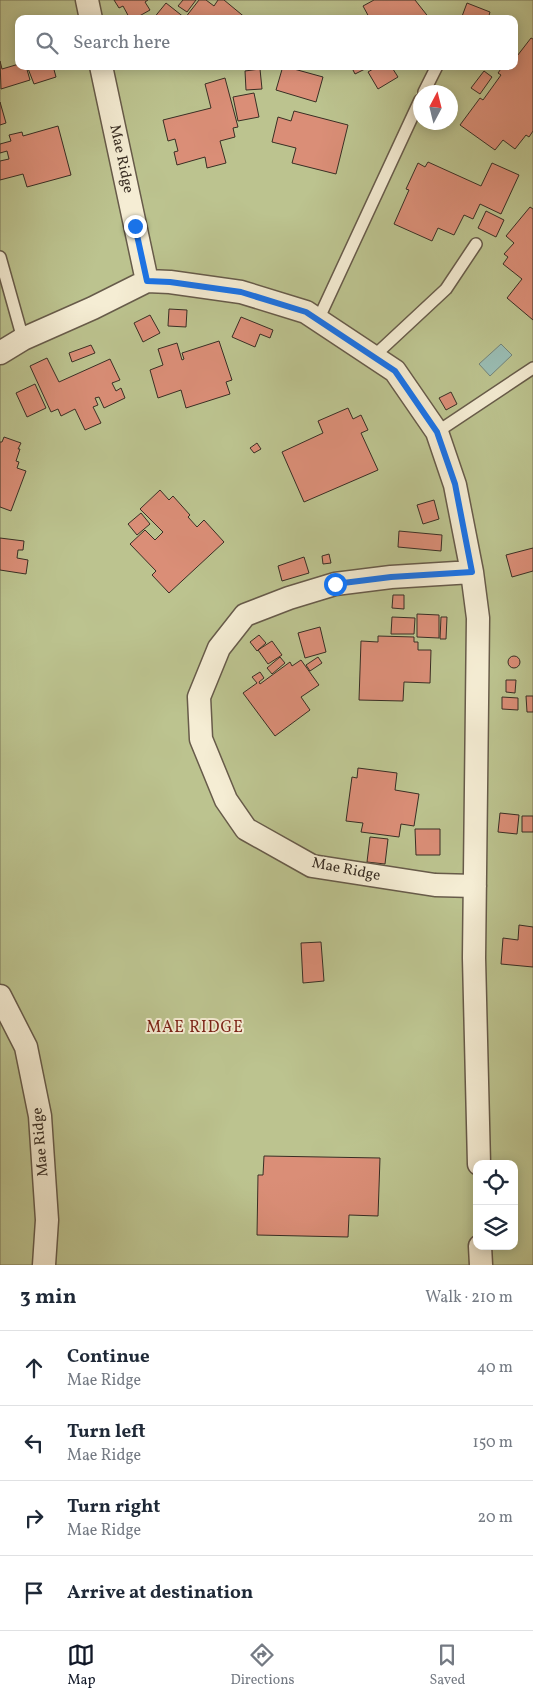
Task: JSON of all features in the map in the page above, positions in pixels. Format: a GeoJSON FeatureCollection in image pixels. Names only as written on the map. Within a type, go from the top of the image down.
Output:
{"type":"FeatureCollection","features":[{"type":"Feature","properties":{"kind":"street"},"geometry":{"type":"LineString","coordinates":[[87,0],[90,15]]}},
{"type":"Feature","properties":{"kind":"street","name":"Mae Ridge"},"geometry":{"type":"LineString","coordinates":[[102,70],[147,281]]}},
{"type":"Feature","properties":{"kind":"street"},"geometry":{"type":"LineString","coordinates":[[0,353],[23,339],[93,308],[147,281],[170,282],[241,292],[306,312],[395,371],[437,432],[455,484],[472,572],[478,618],[474,958],[478,1160]]}},
{"type":"Feature","properties":{"kind":"street","name":"Mae Ridge"},"geometry":{"type":"LineString","coordinates":[[472,572],[391,577],[335,584],[289,598],[245,615],[219,648],[199,697],[201,739],[226,800],[246,829],[312,866],[435,885],[475,886]]}},
{"type":"Feature","properties":{"kind":"street","name":"Mae Ridge"},"geometry":{"type":"LineString","coordinates":[[0,996],[26,1047],[40,1116],[47,1220],[44,1265]]}},
{"type":"Feature","properties":{"kind":"street"},"geometry":{"type":"LineString","coordinates":[[480,1250],[481,1265]]}},
{"type":"Feature","properties":{"kind":"lane"},"geometry":{"type":"LineString","coordinates":[[427,85],[434,70]]}},
{"type":"Feature","properties":{"kind":"lane"},"geometry":{"type":"LineString","coordinates":[[318,320],[413,115]]}},
{"type":"Feature","properties":{"kind":"lane"},"geometry":{"type":"LineString","coordinates":[[373,357],[446,289],[476,244]]}},
{"type":"Feature","properties":{"kind":"lane"},"geometry":{"type":"LineString","coordinates":[[0,257],[23,339]]}},
{"type":"Feature","properties":{"kind":"lane"},"geometry":{"type":"LineString","coordinates":[[437,432],[533,368]]}},
{"type":"Feature","properties":{"kind":"green space"},"geometry":{"type":"Polygon","coordinates":[[[0,0],[533,0],[533,1265],[0,1265],[0,0]]]}},
{"type":"Feature","properties":{"kind":"water"},"geometry":{"type":"Polygon","coordinates":[[[501,344],[512,355],[490,376],[479,364],[501,344]]]}},
{"type":"Feature","properties":{"kind":"building"},"geometry":{"type":"Polygon","coordinates":[[[114,0],[148,0],[145,2],[150,10],[141,15],[128,15],[123,6],[119,8],[114,0]]]}},
{"type":"Feature","properties":{"kind":"building"},"geometry":{"type":"Polygon","coordinates":[[[183,0],[196,0],[187,12],[178,6],[183,0]]]}},
{"type":"Feature","properties":{"kind":"building"},"geometry":{"type":"Polygon","coordinates":[[[199,0],[206,0],[214,6],[218,0],[224,0],[242,15],[187,15],[199,0]]]}},
{"type":"Feature","properties":{"kind":"building"},"geometry":{"type":"Polygon","coordinates":[[[374,0],[415,0],[427,15],[368,15],[363,6],[374,0]]]}},
{"type":"Feature","properties":{"kind":"building"},"geometry":{"type":"Polygon","coordinates":[[[166,3],[181,15],[156,15],[166,3]]]}},
{"type":"Feature","properties":{"kind":"building"},"geometry":{"type":"Polygon","coordinates":[[[467,3],[490,12],[489,15],[462,15],[467,3]]]}},
{"type":"Feature","properties":{"kind":"building"},"geometry":{"type":"Polygon","coordinates":[[[531,38],[533,39],[533,131],[529,137],[526,135],[515,149],[503,140],[495,150],[460,125],[480,98],[483,100],[501,75],[498,73],[500,70],[518,70],[518,55],[531,38]]]}},
{"type":"Feature","properties":{"kind":"building"},"geometry":{"type":"Polygon","coordinates":[[[0,61],[2,69],[15,65],[15,70],[27,70],[30,80],[1,89],[0,61]]]}},
{"type":"Feature","properties":{"kind":"building"},"geometry":{"type":"Polygon","coordinates":[[[29,70],[54,70],[56,77],[34,84],[29,70]]]}},
{"type":"Feature","properties":{"kind":"building"},"geometry":{"type":"Polygon","coordinates":[[[260,70],[262,89],[246,90],[245,71],[260,70]]]}},
{"type":"Feature","properties":{"kind":"building"},"geometry":{"type":"Polygon","coordinates":[[[282,70],[298,70],[323,77],[316,102],[276,90],[282,70]]]}},
{"type":"Feature","properties":{"kind":"building"},"geometry":{"type":"Polygon","coordinates":[[[353,70],[363,70],[355,74],[353,70]]]}},
{"type":"Feature","properties":{"kind":"building"},"geometry":{"type":"Polygon","coordinates":[[[371,70],[394,70],[398,77],[378,89],[368,72],[371,70]]]}},
{"type":"Feature","properties":{"kind":"building"},"geometry":{"type":"Polygon","coordinates":[[[484,71],[492,77],[480,94],[471,88],[484,71]]]}},
{"type":"Feature","properties":{"kind":"building"},"geometry":{"type":"Polygon","coordinates":[[[225,78],[238,127],[233,128],[235,137],[220,141],[226,163],[207,168],[205,157],[177,165],[174,152],[178,151],[175,139],[168,141],[163,120],[211,108],[205,84],[225,78]]]}},
{"type":"Feature","properties":{"kind":"building"},"geometry":{"type":"Polygon","coordinates":[[[254,93],[259,117],[238,121],[233,97],[254,93]]]}},
{"type":"Feature","properties":{"kind":"building"},"geometry":{"type":"Polygon","coordinates":[[[0,102],[6,123],[0,125],[0,102]]]}},
{"type":"Feature","properties":{"kind":"building"},"geometry":{"type":"Polygon","coordinates":[[[294,111],[348,125],[336,174],[292,163],[296,148],[272,142],[278,117],[291,121],[294,111]]]}},
{"type":"Feature","properties":{"kind":"building"},"geometry":{"type":"Polygon","coordinates":[[[58,126],[71,175],[27,187],[23,174],[0,180],[0,161],[9,159],[7,151],[0,153],[0,144],[11,141],[9,135],[22,132],[23,136],[58,126]]]}},
{"type":"Feature","properties":{"kind":"building"},"geometry":{"type":"Polygon","coordinates":[[[428,162],[481,186],[492,163],[519,175],[501,214],[480,204],[473,219],[464,215],[454,235],[438,228],[432,241],[394,224],[409,190],[406,189],[418,163],[425,167],[428,162]]]}},
{"type":"Feature","properties":{"kind":"building"},"geometry":{"type":"Polygon","coordinates":[[[530,207],[533,209],[533,320],[507,298],[522,279],[503,264],[508,257],[504,254],[514,243],[506,236],[530,207]]]}},
{"type":"Feature","properties":{"kind":"building"},"geometry":{"type":"Polygon","coordinates":[[[486,211],[504,220],[496,237],[478,228],[486,211]]]}},
{"type":"Feature","properties":{"kind":"building"},"geometry":{"type":"Polygon","coordinates":[[[169,309],[187,310],[186,327],[168,326],[169,309]]]}},
{"type":"Feature","properties":{"kind":"building"},"geometry":{"type":"Polygon","coordinates":[[[150,315],[160,333],[143,342],[134,323],[150,315]]]}},
{"type":"Feature","properties":{"kind":"building"},"geometry":{"type":"Polygon","coordinates":[[[241,317],[273,330],[270,338],[260,334],[255,347],[232,337],[241,317]]]}},
{"type":"Feature","properties":{"kind":"building"},"geometry":{"type":"Polygon","coordinates":[[[219,341],[232,380],[226,382],[230,394],[186,408],[181,390],[158,398],[150,370],[163,365],[158,349],[177,343],[182,360],[184,359],[182,353],[219,341]]]}},
{"type":"Feature","properties":{"kind":"building"},"geometry":{"type":"Polygon","coordinates":[[[91,345],[95,353],[72,362],[69,353],[91,345]]]}},
{"type":"Feature","properties":{"kind":"building"},"geometry":{"type":"Polygon","coordinates":[[[47,358],[59,382],[110,359],[120,380],[112,383],[116,391],[121,388],[125,398],[104,408],[99,397],[95,398],[98,405],[93,407],[101,423],[85,430],[75,409],[61,416],[58,409],[51,412],[30,366],[47,358]]]}},
{"type":"Feature","properties":{"kind":"building"},"geometry":{"type":"Polygon","coordinates":[[[35,384],[46,408],[27,417],[16,393],[35,384]]]}},
{"type":"Feature","properties":{"kind":"building"},"geometry":{"type":"Polygon","coordinates":[[[451,392],[457,404],[446,410],[439,398],[451,392]]]}},
{"type":"Feature","properties":{"kind":"building"},"geometry":{"type":"Polygon","coordinates":[[[348,408],[353,419],[361,415],[368,430],[361,433],[378,470],[304,502],[282,452],[323,433],[318,421],[348,408]]]}},
{"type":"Feature","properties":{"kind":"building"},"geometry":{"type":"Polygon","coordinates":[[[4,437],[21,443],[16,461],[19,462],[17,468],[26,471],[11,511],[0,507],[0,442],[2,442],[4,437]]]}},
{"type":"Feature","properties":{"kind":"building"},"geometry":{"type":"Polygon","coordinates":[[[257,443],[261,449],[254,453],[250,448],[257,443]]]}},
{"type":"Feature","properties":{"kind":"building"},"geometry":{"type":"Polygon","coordinates":[[[160,490],[169,500],[173,496],[190,515],[188,517],[197,527],[204,520],[224,542],[169,593],[152,575],[156,571],[130,544],[145,530],[155,540],[163,532],[140,509],[160,490]]]}},
{"type":"Feature","properties":{"kind":"building"},"geometry":{"type":"Polygon","coordinates":[[[434,500],[439,519],[423,524],[417,505],[434,500]]]}},
{"type":"Feature","properties":{"kind":"building"},"geometry":{"type":"Polygon","coordinates":[[[141,513],[150,524],[137,535],[128,524],[141,513]]]}},
{"type":"Feature","properties":{"kind":"building"},"geometry":{"type":"Polygon","coordinates":[[[399,531],[442,535],[441,551],[398,547],[399,531]]]}},
{"type":"Feature","properties":{"kind":"building"},"geometry":{"type":"Polygon","coordinates":[[[0,538],[24,541],[23,550],[18,550],[17,558],[28,560],[26,574],[0,570],[0,538]]]}},
{"type":"Feature","properties":{"kind":"building"},"geometry":{"type":"Polygon","coordinates":[[[533,548],[533,571],[512,577],[506,555],[533,548]]]}},
{"type":"Feature","properties":{"kind":"building"},"geometry":{"type":"Polygon","coordinates":[[[329,554],[331,563],[323,564],[322,556],[329,554]]]}},
{"type":"Feature","properties":{"kind":"building"},"geometry":{"type":"Polygon","coordinates":[[[304,557],[309,573],[282,581],[278,566],[304,557]]]}},
{"type":"Feature","properties":{"kind":"building"},"geometry":{"type":"Polygon","coordinates":[[[393,595],[404,595],[404,609],[392,608],[393,595]]]}},
{"type":"Feature","properties":{"kind":"building"},"geometry":{"type":"Polygon","coordinates":[[[417,614],[439,615],[439,638],[417,637],[417,614]]]}},
{"type":"Feature","properties":{"kind":"building"},"geometry":{"type":"Polygon","coordinates":[[[392,617],[415,618],[414,634],[391,634],[392,617]]]}},
{"type":"Feature","properties":{"kind":"building"},"geometry":{"type":"Polygon","coordinates":[[[441,617],[447,617],[446,639],[440,639],[441,617]]]}},
{"type":"Feature","properties":{"kind":"building"},"geometry":{"type":"Polygon","coordinates":[[[320,627],[326,652],[305,658],[298,633],[320,627]]]}},
{"type":"Feature","properties":{"kind":"building"},"geometry":{"type":"Polygon","coordinates":[[[259,635],[266,643],[257,651],[250,642],[259,635]]]}},
{"type":"Feature","properties":{"kind":"building"},"geometry":{"type":"Polygon","coordinates":[[[378,636],[414,637],[414,642],[418,642],[418,650],[431,650],[430,683],[404,682],[403,701],[359,700],[361,641],[378,642],[378,636]]]}},
{"type":"Feature","properties":{"kind":"building"},"geometry":{"type":"Polygon","coordinates":[[[272,641],[282,655],[268,664],[258,650],[272,641]]]}},
{"type":"Feature","properties":{"kind":"building"},"geometry":{"type":"Polygon","coordinates":[[[512,656],[516,656],[520,662],[516,668],[512,668],[508,664],[508,660],[512,656]]]}},
{"type":"Feature","properties":{"kind":"building"},"geometry":{"type":"Polygon","coordinates":[[[280,657],[285,663],[272,674],[267,668],[280,657]]]}},
{"type":"Feature","properties":{"kind":"building"},"geometry":{"type":"Polygon","coordinates":[[[318,657],[322,663],[310,671],[306,665],[318,657]]]}},
{"type":"Feature","properties":{"kind":"building"},"geometry":{"type":"Polygon","coordinates":[[[301,660],[319,685],[301,697],[310,710],[275,736],[243,693],[257,683],[252,677],[260,672],[264,678],[259,682],[260,684],[290,662],[292,666],[301,660]]]}},
{"type":"Feature","properties":{"kind":"building"},"geometry":{"type":"Polygon","coordinates":[[[506,680],[516,680],[515,693],[506,692],[506,680]]]}},
{"type":"Feature","properties":{"kind":"building"},"geometry":{"type":"Polygon","coordinates":[[[526,696],[533,696],[533,712],[527,712],[526,696]]]}},
{"type":"Feature","properties":{"kind":"building"},"geometry":{"type":"Polygon","coordinates":[[[502,697],[518,698],[518,710],[502,709],[502,697]]]}},
{"type":"Feature","properties":{"kind":"building"},"geometry":{"type":"Polygon","coordinates":[[[358,768],[397,773],[395,790],[419,794],[414,826],[401,824],[399,837],[361,832],[363,823],[346,821],[352,777],[357,778],[358,768]]]}},
{"type":"Feature","properties":{"kind":"building"},"geometry":{"type":"Polygon","coordinates":[[[500,813],[519,815],[517,834],[498,832],[500,813]]]}},
{"type":"Feature","properties":{"kind":"building"},"geometry":{"type":"Polygon","coordinates":[[[522,816],[533,816],[533,832],[522,832],[522,816]]]}},
{"type":"Feature","properties":{"kind":"building"},"geometry":{"type":"Polygon","coordinates":[[[415,829],[440,829],[440,855],[416,855],[415,829]]]}},
{"type":"Feature","properties":{"kind":"building"},"geometry":{"type":"Polygon","coordinates":[[[370,837],[388,839],[385,864],[367,862],[370,837]]]}},
{"type":"Feature","properties":{"kind":"building"},"geometry":{"type":"Polygon","coordinates":[[[519,925],[533,927],[533,967],[501,964],[503,938],[518,940],[519,925]]]}},
{"type":"Feature","properties":{"kind":"building"},"geometry":{"type":"Polygon","coordinates":[[[321,942],[324,981],[303,983],[301,943],[321,942]]]}},
{"type":"Feature","properties":{"kind":"building"},"geometry":{"type":"Polygon","coordinates":[[[264,1156],[380,1158],[378,1216],[349,1215],[348,1237],[257,1235],[258,1175],[263,1175],[264,1156]]]}},
{"type":"Feature","properties":{"kind":"district","name":"MAE RIDGE"},"geometry":{"type":"Point","coordinates":[195,1028]}},
{"type":"Feature","properties":{"kind":"route"},"geometry":{"type":"LineString","coordinates":[[135,226],[147,281],[170,282],[241,292],[306,312],[395,371],[437,432],[455,484],[472,572],[391,577],[335,584]]}}]}
